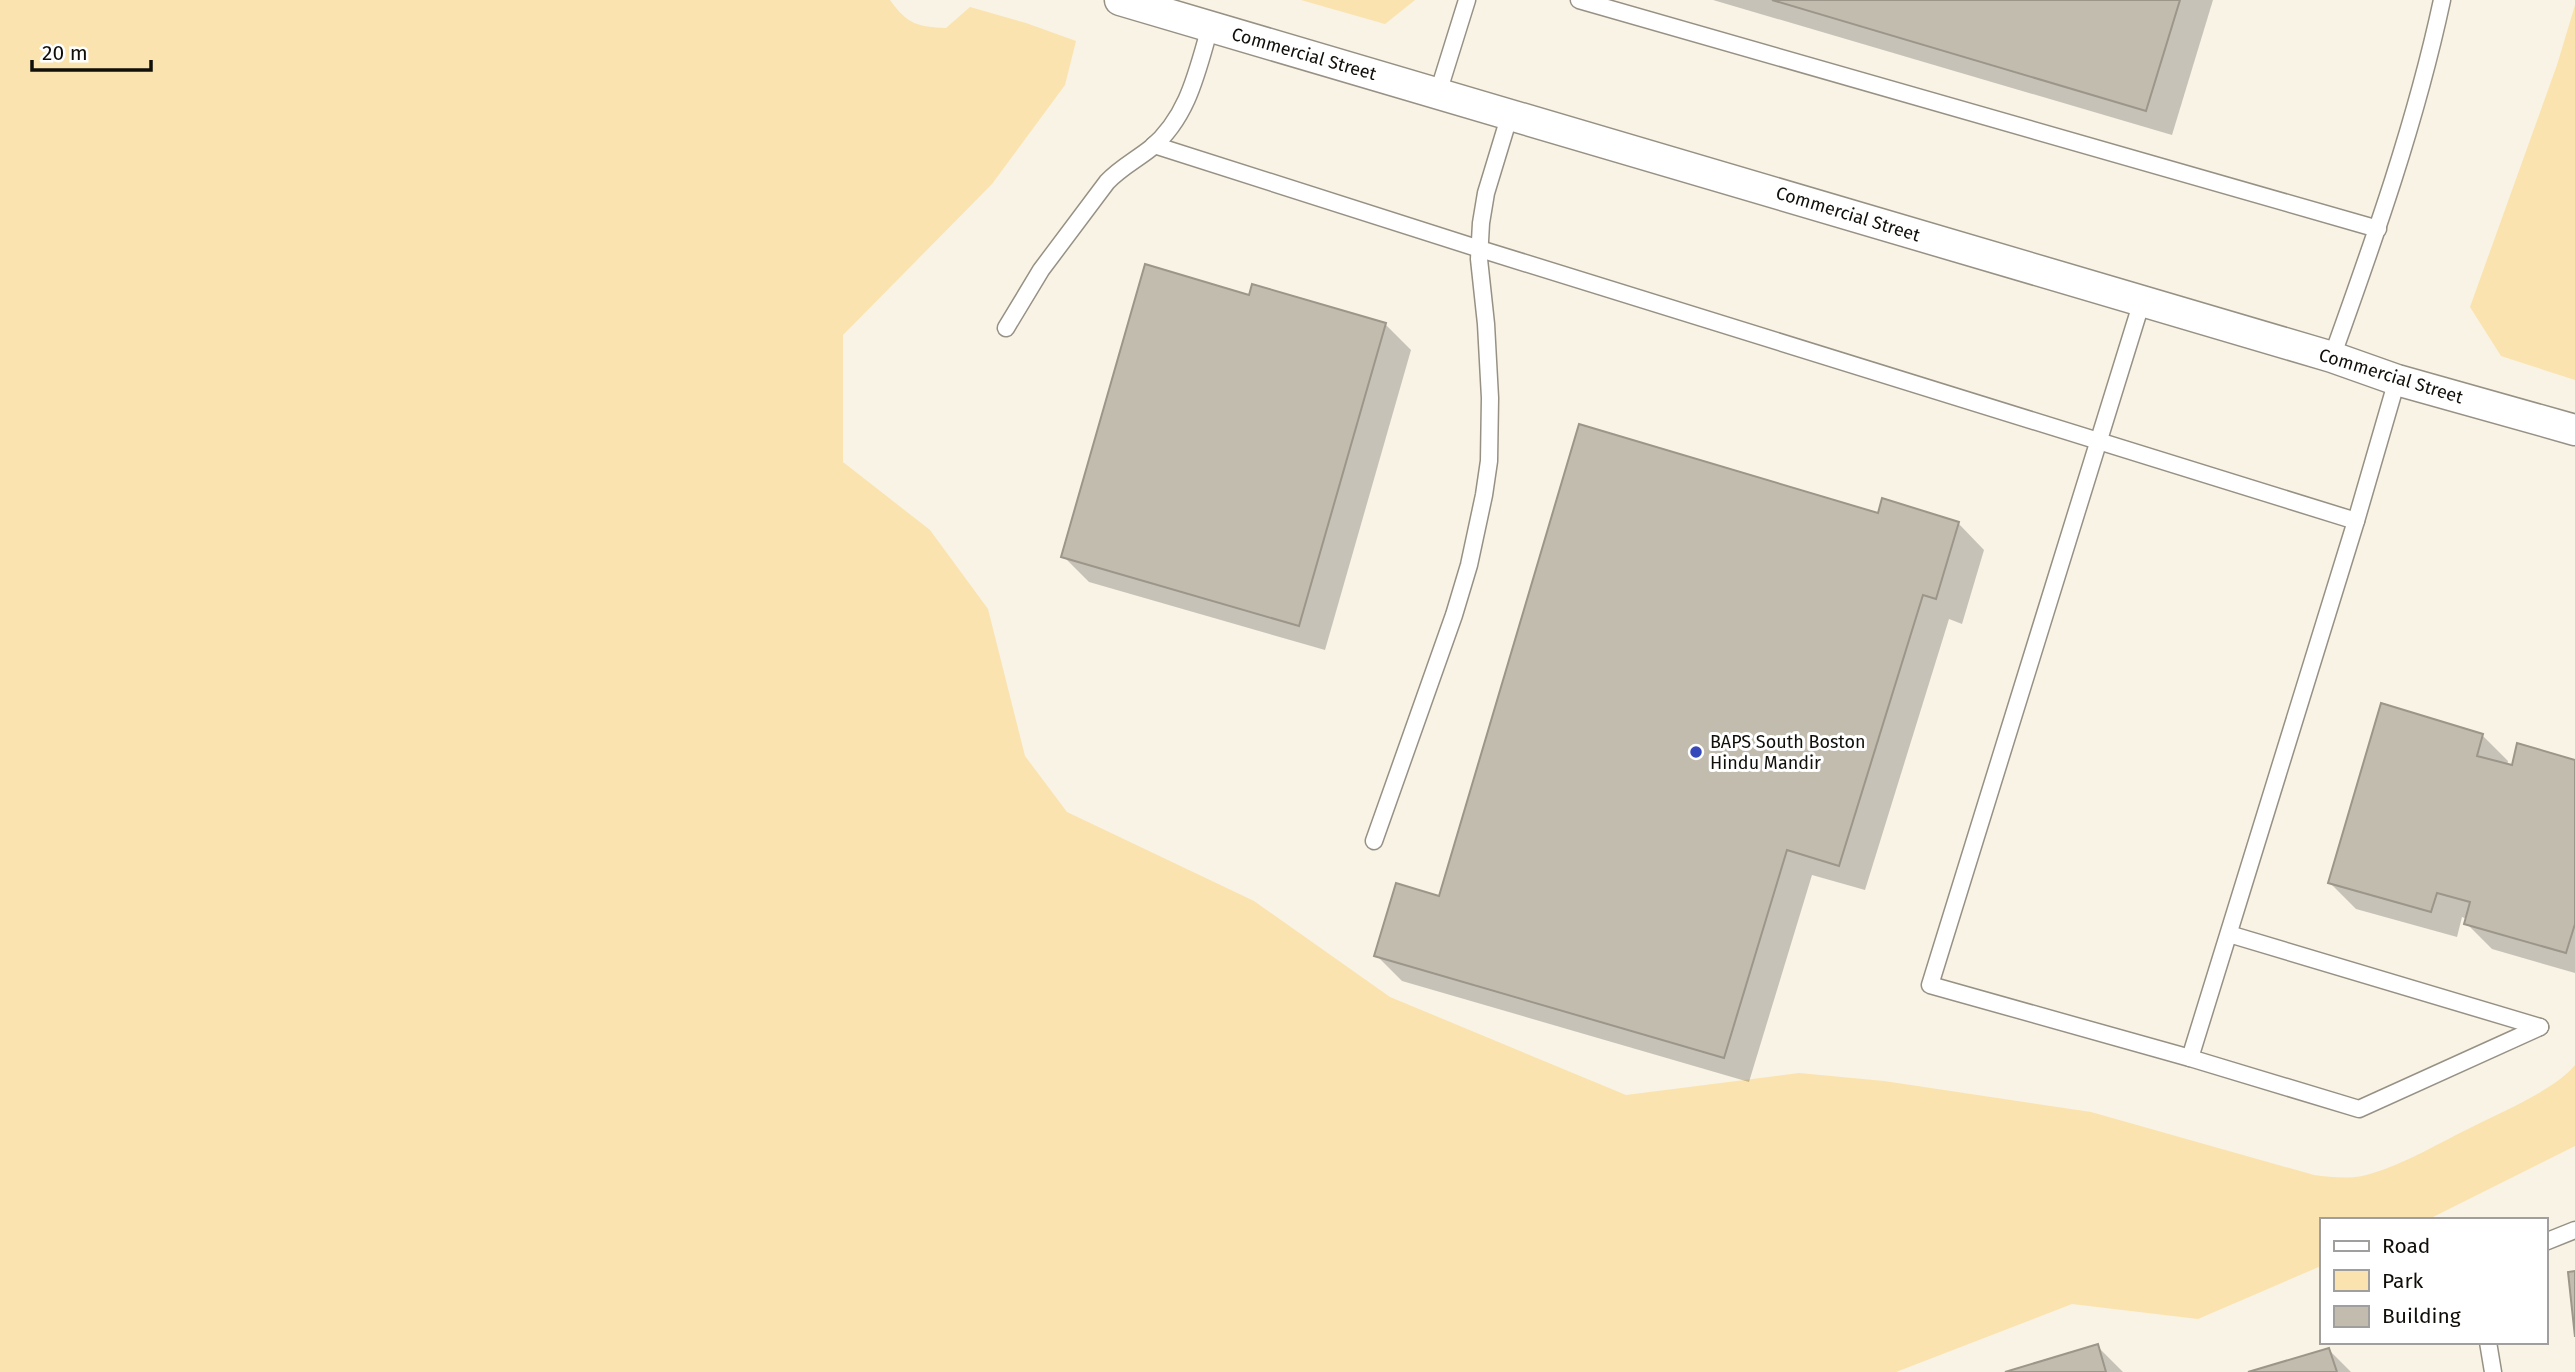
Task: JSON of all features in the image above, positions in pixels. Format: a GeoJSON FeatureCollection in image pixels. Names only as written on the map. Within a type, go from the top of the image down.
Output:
{"type":"FeatureCollection","features":[{"type":"Feature","properties":{"kind":"street","name":"Commercial Street"},"geometry":{"type":"LineString","coordinates":[[1120,0],[2332,357],[2397,380],[2575,430]]}},
{"type":"Feature","properties":{"kind":"lane"},"geometry":{"type":"LineString","coordinates":[[1438,93],[1467,0]]}},
{"type":"Feature","properties":{"kind":"lane"},"geometry":{"type":"LineString","coordinates":[[1579,0],[2378,229]]}},
{"type":"Feature","properties":{"kind":"lane"},"geometry":{"type":"LineString","coordinates":[[2332,357],[2378,229],[2433,41],[2442,0]]}},
{"type":"Feature","properties":{"kind":"lane"},"geometry":{"type":"LineString","coordinates":[[1006,328],[1041,270],[1107,181],[1154,145],[1171,127],[1185,105],[1210,27]]}},
{"type":"Feature","properties":{"kind":"lane"},"geometry":{"type":"LineString","coordinates":[[1374,841],[1454,615],[1469,565],[1484,495],[1489,461],[1490,398],[1480,249],[1486,193],[1510,114]]}},
{"type":"Feature","properties":{"kind":"lane"},"geometry":{"type":"LineString","coordinates":[[1154,145],[2099,443],[2356,521]]}},
{"type":"Feature","properties":{"kind":"lane"},"geometry":{"type":"LineString","coordinates":[[2142,301],[1930,985],[2359,1109],[2540,1027],[2229,934]]}},
{"type":"Feature","properties":{"kind":"lane"},"geometry":{"type":"LineString","coordinates":[[2190,1058],[2397,380]]}},
{"type":"Feature","properties":{"kind":"lane"},"geometry":{"type":"LineString","coordinates":[[2547,1241],[2575,1230]]}},
{"type":"Feature","properties":{"kind":"lane"},"geometry":{"type":"LineString","coordinates":[[2488,1344],[2493,1372]]}},
{"type":"Feature","properties":{"kind":"green space"},"geometry":{"type":"Polygon","coordinates":[[[0,0],[890,0],[908,19],[928,27],[946,28],[970,7],[1076,41],[1065,85],[992,184],[843,335],[843,462],[930,530],[988,609],[1025,756],[1067,812],[1254,901],[1390,997],[1626,1095],[1799,1073],[1884,1081],[2091,1112],[2314,1175],[2350,1177],[2376,1172],[2417,1155],[2541,1092],[2575,1065],[2575,1146],[2431,1218],[2320,1218],[2320,1266],[2198,1319],[2072,1304],[1896,1372],[0,1372],[0,0]]]}},
{"type":"Feature","properties":{"kind":"green space"},"geometry":{"type":"Polygon","coordinates":[[[1301,0],[1415,0],[1385,24],[1301,0]]]}},
{"type":"Feature","properties":{"kind":"green space"},"geometry":{"type":"Polygon","coordinates":[[[2575,5],[2575,380],[2501,356],[2470,307],[2557,65],[2575,5]]]}},
{"type":"Feature","properties":{"kind":"building"},"geometry":{"type":"Polygon","coordinates":[[[1772,0],[2180,0],[2146,111],[1772,0]]]}},
{"type":"Feature","properties":{"kind":"building"},"geometry":{"type":"Polygon","coordinates":[[[1145,264],[1249,295],[1252,284],[1386,323],[1299,626],[1061,557],[1145,264]]]}},
{"type":"Feature","properties":{"kind":"building","name":"BAPS South Boston Hindu Mandir"},"geometry":{"type":"Polygon","coordinates":[[[1579,424],[1878,513],[1882,498],[1959,522],[1936,599],[1923,595],[1839,866],[1787,850],[1724,1058],[1374,956],[1396,883],[1439,896],[1579,424]]]}},
{"type":"Feature","properties":{"kind":"building"},"geometry":{"type":"Polygon","coordinates":[[[2381,703],[2483,734],[2477,756],[2512,765],[2517,743],[2575,760],[2575,924],[2566,953],[2464,924],[2470,902],[2437,893],[2431,912],[2328,883],[2381,703]]]}},
{"type":"Feature","properties":{"kind":"building"},"geometry":{"type":"Polygon","coordinates":[[[2575,1271],[2575,1337],[2568,1272],[2575,1271]]]}},
{"type":"Feature","properties":{"kind":"building"},"geometry":{"type":"Polygon","coordinates":[[[2098,1344],[2106,1372],[2005,1372],[2098,1344]]]}},
{"type":"Feature","properties":{"kind":"building"},"geometry":{"type":"Polygon","coordinates":[[[2329,1348],[2337,1372],[2248,1372],[2329,1348]]]}},
{"type":"Feature","properties":{"kind":"place","name":"BAPS South Boston Hindu Mandir"},"geometry":{"type":"Point","coordinates":[1696,752]}}]}
